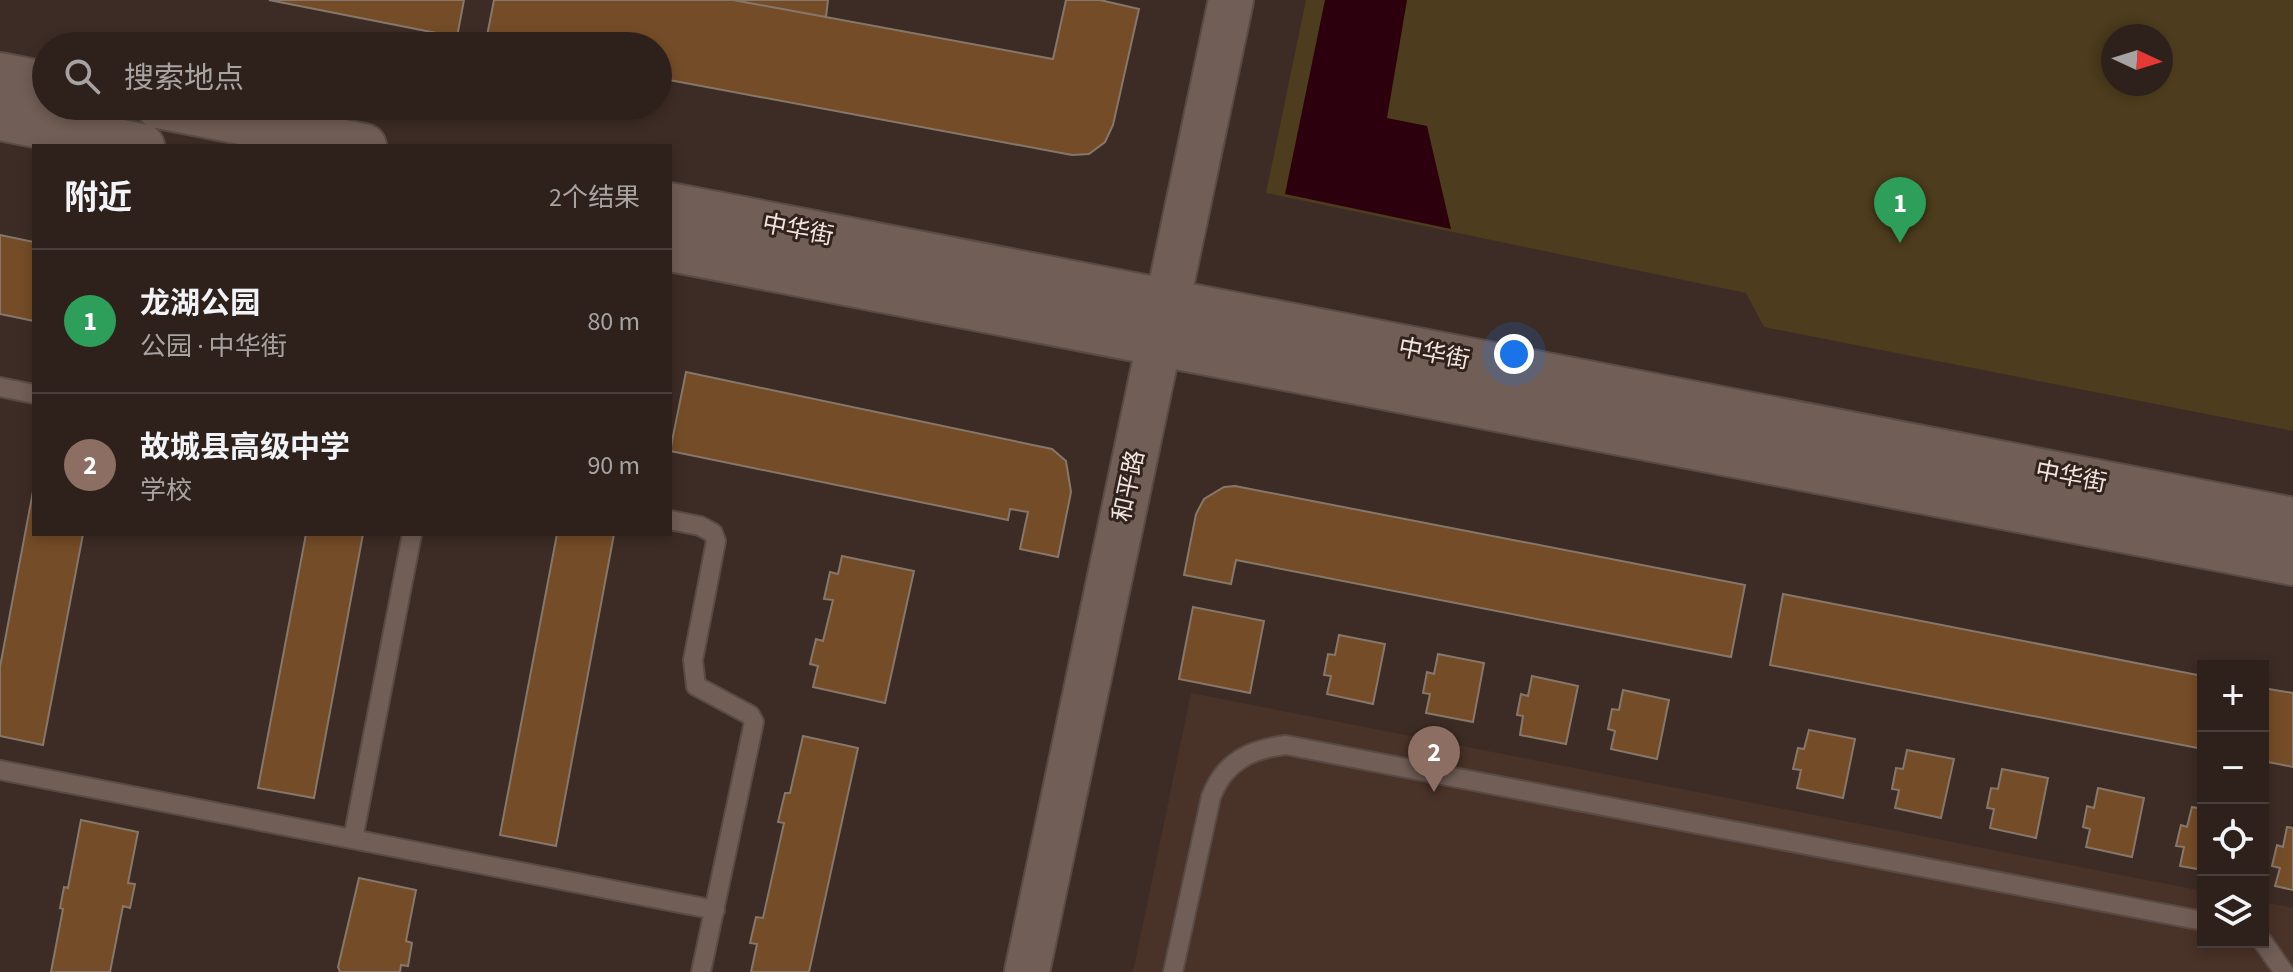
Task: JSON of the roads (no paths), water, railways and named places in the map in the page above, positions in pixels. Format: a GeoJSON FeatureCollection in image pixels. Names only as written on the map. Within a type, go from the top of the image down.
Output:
{"type":"FeatureCollection","features":[{"type":"Feature","properties":{"kind":"main road","name":"和平路"},"geometry":{"type":"LineString","coordinates":[[1027,972],[1231,0]]}},
{"type":"Feature","properties":{"kind":"main road"},"geometry":{"type":"LineString","coordinates":[[0,75],[32,81]]}},
{"type":"Feature","properties":{"kind":"main road"},"geometry":{"type":"LineString","coordinates":[[0,118],[132,144]]}},
{"type":"Feature","properties":{"kind":"main road"},"geometry":{"type":"LineString","coordinates":[[230,120],[354,144]]}},
{"type":"Feature","properties":{"kind":"main road","name":"中华街"},"geometry":{"type":"LineString","coordinates":[[672,205],[1163,323],[2293,563]]}},
{"type":"Feature","properties":{"kind":"main road","name":"中华街"},"geometry":{"type":"LineString","coordinates":[[672,249],[1163,323],[2293,520]]}},
{"type":"Feature","properties":{"kind":"lane"},"geometry":{"type":"LineString","coordinates":[[0,387],[32,394]]}},
{"type":"Feature","properties":{"kind":"lane"},"geometry":{"type":"LineString","coordinates":[[672,520],[700,526],[713,533],[716,541],[693,660],[696,686],[750,715],[754,722],[701,972]]}},
{"type":"Feature","properties":{"kind":"lane"},"geometry":{"type":"LineString","coordinates":[[353,839],[412,536]]}},
{"type":"Feature","properties":{"kind":"lane"},"geometry":{"type":"LineString","coordinates":[[1173,972],[1218,777],[1241,757],[1261,748],[1286,745],[2197,920]]}},
{"type":"Feature","properties":{"kind":"lane"},"geometry":{"type":"LineString","coordinates":[[0,770],[715,910]]}},
{"type":"Feature","properties":{"kind":"lane"},"geometry":{"type":"LineString","coordinates":[[2267,948],[2284,972]]}},
{"type":"Feature","properties":{"kind":"place","name":"龙湖公园"},"geometry":{"type":"Point","coordinates":[1900,243]}},
{"type":"Feature","properties":{"kind":"place","name":"故城县高级中学"},"geometry":{"type":"Point","coordinates":[1434,792]}}]}
